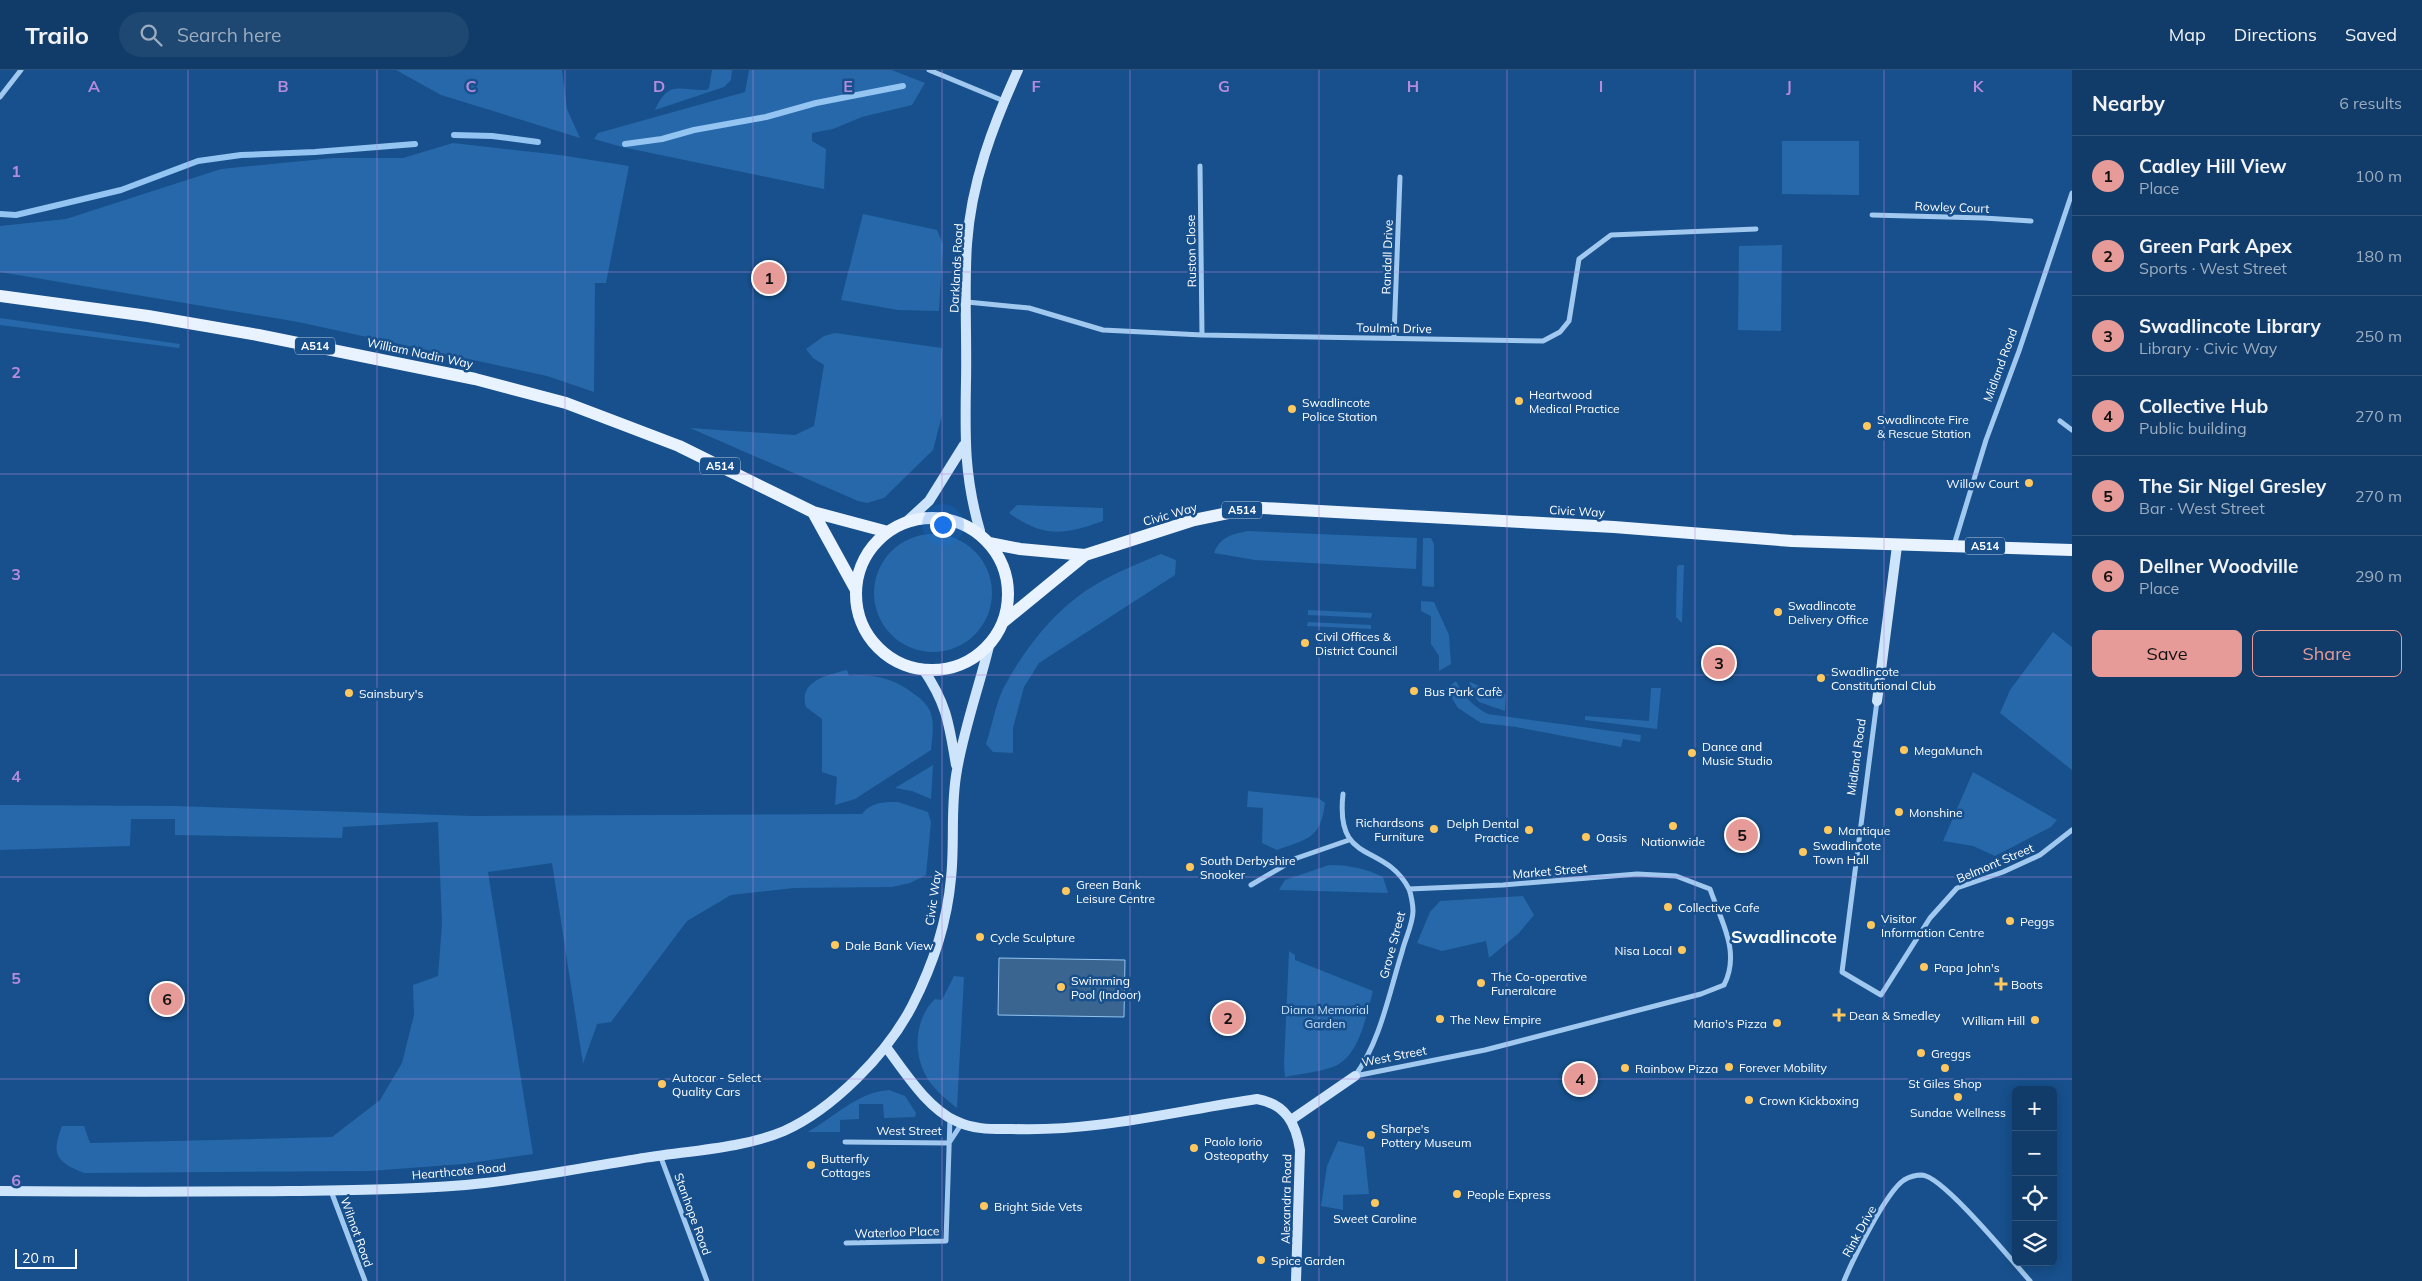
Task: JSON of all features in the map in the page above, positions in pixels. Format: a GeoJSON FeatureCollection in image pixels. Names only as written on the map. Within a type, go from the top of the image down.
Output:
{"type":"FeatureCollection","features":[{"type":"Feature","properties":{"kind":"main road","name":"William Nadin Way"},"geometry":{"type":"LineString","coordinates":[[0,296],[148,316],[258,335],[475,379],[566,403],[670,443],[813,512],[888,532]]}},
{"type":"Feature","properties":{"kind":"main road","name":"Civic Way"},"geometry":{"type":"LineString","coordinates":[[989,543],[1020,549],[1086,554],[1194,520],[1257,508],[1478,518],[1792,542],[1897,546],[1954,545],[2072,550]]}},
{"type":"Feature","properties":{"kind":"main road"},"geometry":{"type":"LineString","coordinates":[[813,512],[856,590]]}},
{"type":"Feature","properties":{"kind":"main road"},"geometry":{"type":"LineString","coordinates":[[923,518],[942,518],[960,521],[980,531],[1002,561],[1008,582],[1009,594],[1003,622],[989,646],[956,666],[940,670],[923,669],[903,664],[886,656],[871,643],[862,627],[856,609],[856,590],[860,574],[874,544],[888,532],[905,523],[923,518]]}},
{"type":"Feature","properties":{"kind":"main road","name":"Civic Way"},"geometry":{"type":"LineString","coordinates":[[1003,622],[1086,554]]}},
{"type":"Feature","properties":{"kind":"street"},"geometry":{"type":"LineString","coordinates":[[0,96],[21,70]]}},
{"type":"Feature","properties":{"kind":"street"},"geometry":{"type":"LineString","coordinates":[[929,70],[1004,102]]}},
{"type":"Feature","properties":{"kind":"street","name":"Darklands Road"},"geometry":{"type":"LineString","coordinates":[[980,531],[970,496],[964,444],[967,244],[970,222],[990,135],[1018,70]]}},
{"type":"Feature","properties":{"kind":"street","name":"Ruston Close"},"geometry":{"type":"LineString","coordinates":[[1200,166],[1202,335]]}},
{"type":"Feature","properties":{"kind":"street","name":"Randall Drive"},"geometry":{"type":"LineString","coordinates":[[1394,337],[1400,177]]}},
{"type":"Feature","properties":{"kind":"street","name":"Midland Road"},"geometry":{"type":"LineString","coordinates":[[1954,545],[1986,440],[2019,351],[2072,193]]}},
{"type":"Feature","properties":{"kind":"street","name":"Rowley Court"},"geometry":{"type":"LineString","coordinates":[[1872,216],[1984,218],[2031,221]]}},
{"type":"Feature","properties":{"kind":"street","name":"Toulmin Drive"},"geometry":{"type":"LineString","coordinates":[[967,302],[1028,308],[1103,330],[1202,335],[1543,341],[1560,332],[1569,321],[1579,259],[1611,235],[1756,230]]}},
{"type":"Feature","properties":{"kind":"street"},"geometry":{"type":"LineString","coordinates":[[2060,421],[2072,430]]}},
{"type":"Feature","properties":{"kind":"street"},"geometry":{"type":"LineString","coordinates":[[905,523],[929,501],[964,444]]}},
{"type":"Feature","properties":{"kind":"street","name":"Midland Road"},"geometry":{"type":"LineString","coordinates":[[1881,995],[1842,972],[1897,546]]}},
{"type":"Feature","properties":{"kind":"street","name":"Civic Way"},"geometry":{"type":"LineString","coordinates":[[886,1047],[910,1009],[922,985],[943,928],[952,876],[953,818],[957,769],[989,646]]}},
{"type":"Feature","properties":{"kind":"street","name":"Civic Way"},"geometry":{"type":"LineString","coordinates":[[923,669],[937,690],[946,711],[957,769]]}},
{"type":"Feature","properties":{"kind":"street"},"geometry":{"type":"LineString","coordinates":[[1343,794],[1342,826],[1349,840],[1392,868],[1409,890]]}},
{"type":"Feature","properties":{"kind":"street","name":"Belmont Street"},"geometry":{"type":"LineString","coordinates":[[1881,995],[1930,918],[1958,888],[2003,872],[2040,855],[2072,830]]}},
{"type":"Feature","properties":{"kind":"street"},"geometry":{"type":"LineString","coordinates":[[1251,885],[1297,858],[1349,840]]}},
{"type":"Feature","properties":{"kind":"street","name":"Market Street"},"geometry":{"type":"LineString","coordinates":[[1409,890],[1503,885],[1638,874],[1676,876],[1691,881]]}},
{"type":"Feature","properties":{"kind":"street","name":"West Street"},"geometry":{"type":"LineString","coordinates":[[886,1047],[929,1100],[950,1118],[977,1128],[1026,1130],[1107,1124],[1257,1099],[1269,1101],[1281,1108],[1292,1120],[1355,1076],[1420,1064],[1555,1033],[1701,994],[1724,985],[1730,974],[1732,961],[1730,945],[1710,889],[1691,881]]}},
{"type":"Feature","properties":{"kind":"street","name":"Grove Street"},"geometry":{"type":"LineString","coordinates":[[1355,1076],[1367,1059],[1404,944],[1413,912],[1409,890]]}},
{"type":"Feature","properties":{"kind":"street","name":"Hearthcote Road"},"geometry":{"type":"LineString","coordinates":[[0,1191],[154,1193],[331,1191],[430,1187],[486,1183],[660,1155],[703,1150],[780,1132],[806,1119],[833,1098],[886,1047]]}},
{"type":"Feature","properties":{"kind":"street","name":"Waterloo Place"},"geometry":{"type":"LineString","coordinates":[[846,1243],[946,1240],[950,1118]]}},
{"type":"Feature","properties":{"kind":"street","name":"Alexandra Road"},"geometry":{"type":"LineString","coordinates":[[1292,1120],[1298,1135],[1301,1167],[1296,1281]]}},
{"type":"Feature","properties":{"kind":"street","name":"West Street"},"geometry":{"type":"LineString","coordinates":[[845,1142],[949,1143],[962,1124]]}},
{"type":"Feature","properties":{"kind":"street","name":"Stanhope Road"},"geometry":{"type":"LineString","coordinates":[[660,1155],[707,1281]]}},
{"type":"Feature","properties":{"kind":"street","name":"Rink Drive"},"geometry":{"type":"LineString","coordinates":[[1844,1281],[1866,1237],[1894,1192],[1903,1181],[1913,1176],[1924,1175],[1936,1181],[1962,1205],[2030,1281]]}},
{"type":"Feature","properties":{"kind":"street","name":"Wilmot Road"},"geometry":{"type":"LineString","coordinates":[[331,1191],[365,1281]]}},
{"type":"Feature","properties":{"kind":"green space"},"geometry":{"type":"Polygon","coordinates":[[[396,70],[562,70],[567,109],[580,138],[441,95],[396,70]]]}},
{"type":"Feature","properties":{"kind":"green space"},"geometry":{"type":"Polygon","coordinates":[[[712,70],[732,70],[731,80],[724,87],[655,110],[660,100],[670,90],[707,90],[712,70]]]}},
{"type":"Feature","properties":{"kind":"green space"},"geometry":{"type":"Polygon","coordinates":[[[749,70],[892,70],[925,83],[912,105],[862,117],[833,129],[812,133],[812,141],[826,149],[824,189],[622,147],[594,139],[598,133],[745,92],[749,70]]]}},
{"type":"Feature","properties":{"kind":"green space"},"geometry":{"type":"Polygon","coordinates":[[[1782,141],[1859,141],[1859,195],[1782,194],[1782,141]]]}},
{"type":"Feature","properties":{"kind":"green space"},"geometry":{"type":"Polygon","coordinates":[[[453,143],[560,155],[629,166],[606,283],[595,283],[594,392],[547,376],[298,322],[0,272],[0,226],[66,219],[221,169],[333,158],[403,158],[453,143]]]}},
{"type":"Feature","properties":{"kind":"green space"},"geometry":{"type":"Polygon","coordinates":[[[863,214],[937,230],[943,244],[939,311],[898,310],[841,300],[863,214]]]}},
{"type":"Feature","properties":{"kind":"green space"},"geometry":{"type":"Polygon","coordinates":[[[1782,245],[1781,331],[1738,330],[1739,246],[1782,245]]]}},
{"type":"Feature","properties":{"kind":"green space"},"geometry":{"type":"Polygon","coordinates":[[[0,318],[180,344],[179,348],[0,325],[0,318]]]}},
{"type":"Feature","properties":{"kind":"green space"},"geometry":{"type":"Polygon","coordinates":[[[835,333],[942,348],[942,415],[933,450],[884,498],[867,503],[858,501],[690,428],[795,435],[814,426],[824,365],[813,358],[806,349],[824,336],[835,333]]]}},
{"type":"Feature","properties":{"kind":"green space"},"geometry":{"type":"Polygon","coordinates":[[[1017,505],[1103,508],[1103,521],[1077,529],[1054,532],[1033,527],[1009,513],[1017,505]]]}},
{"type":"Feature","properties":{"kind":"green space"},"geometry":{"type":"Polygon","coordinates":[[[1248,531],[1417,538],[1416,569],[1255,560],[1214,553],[1220,543],[1227,537],[1248,531]]]}},
{"type":"Feature","properties":{"kind":"green space"},"geometry":{"type":"Polygon","coordinates":[[[933,534],[944,535],[966,544],[982,560],[991,582],[991,604],[982,626],[966,642],[944,651],[933,652],[922,651],[900,642],[884,626],[875,604],[874,593],[875,582],[884,560],[900,544],[922,535],[933,534]]]}},
{"type":"Feature","properties":{"kind":"green space"},"geometry":{"type":"Polygon","coordinates":[[[1423,538],[1431,538],[1434,544],[1434,587],[1422,586],[1423,538]]]}},
{"type":"Feature","properties":{"kind":"green space"},"geometry":{"type":"Polygon","coordinates":[[[1161,554],[1176,560],[1175,575],[1039,663],[1024,687],[1013,728],[1013,753],[993,752],[986,744],[1000,696],[1035,639],[1065,607],[1096,584],[1161,554]]]}},
{"type":"Feature","properties":{"kind":"green space"},"geometry":{"type":"Polygon","coordinates":[[[1684,565],[1682,623],[1676,617],[1677,567],[1684,565]]]}},
{"type":"Feature","properties":{"kind":"green space"},"geometry":{"type":"Polygon","coordinates":[[[1421,601],[1434,602],[1449,635],[1451,664],[1439,671],[1439,656],[1431,644],[1431,616],[1421,611],[1421,601]]]}},
{"type":"Feature","properties":{"kind":"green space"},"geometry":{"type":"Polygon","coordinates":[[[1308,610],[1372,613],[1371,618],[1308,615],[1308,610]]]}},
{"type":"Feature","properties":{"kind":"green space"},"geometry":{"type":"Polygon","coordinates":[[[1308,622],[1371,625],[1371,629],[1307,626],[1308,622]]]}},
{"type":"Feature","properties":{"kind":"green space"},"geometry":{"type":"Polygon","coordinates":[[[2053,632],[2072,647],[2072,770],[2000,713],[2010,690],[2053,632]]]}},
{"type":"Feature","properties":{"kind":"green space"},"geometry":{"type":"Polygon","coordinates":[[[847,670],[849,676],[876,677],[892,681],[919,697],[930,711],[932,720],[931,750],[855,799],[835,805],[837,777],[822,772],[822,719],[806,707],[805,698],[806,691],[816,681],[831,674],[847,670]]]}},
{"type":"Feature","properties":{"kind":"green space"},"geometry":{"type":"Polygon","coordinates":[[[1456,681],[1469,700],[1488,714],[1641,735],[1640,742],[1623,739],[1621,747],[1516,727],[1481,723],[1458,708],[1446,689],[1456,681]]]}},
{"type":"Feature","properties":{"kind":"green space"},"geometry":{"type":"Polygon","coordinates":[[[1470,682],[1491,691],[1506,694],[1505,711],[1479,702],[1469,690],[1470,682]]]}},
{"type":"Feature","properties":{"kind":"green space"},"geometry":{"type":"Polygon","coordinates":[[[1651,688],[1661,688],[1657,729],[1585,720],[1585,716],[1649,721],[1651,688]]]}},
{"type":"Feature","properties":{"kind":"green space"},"geometry":{"type":"Polygon","coordinates":[[[933,765],[931,799],[912,791],[895,788],[933,765]]]}},
{"type":"Feature","properties":{"kind":"green space"},"geometry":{"type":"Polygon","coordinates":[[[1973,772],[2057,820],[2051,827],[1995,856],[1973,846],[1943,841],[1973,772]]]}},
{"type":"Feature","properties":{"kind":"green space"},"geometry":{"type":"Polygon","coordinates":[[[1248,791],[1318,798],[1325,803],[1320,824],[1311,836],[1277,850],[1262,843],[1263,808],[1247,807],[1248,791]]]}},
{"type":"Feature","properties":{"kind":"green space"},"geometry":{"type":"Polygon","coordinates":[[[898,802],[928,812],[931,822],[926,875],[910,883],[892,887],[794,888],[731,895],[687,921],[611,1022],[597,1024],[583,1064],[552,863],[488,872],[533,1154],[463,1164],[370,1171],[84,1173],[67,1165],[58,1156],[57,1144],[62,1126],[84,1126],[90,1143],[332,1137],[380,1100],[402,1063],[414,1015],[413,985],[438,976],[442,924],[438,822],[343,827],[342,838],[175,835],[175,819],[131,819],[130,846],[0,850],[0,805],[176,806],[472,816],[862,814],[874,805],[898,802]]]}},
{"type":"Feature","properties":{"kind":"green space"},"geometry":{"type":"Polygon","coordinates":[[[1329,865],[1370,871],[1383,877],[1388,893],[1279,890],[1285,880],[1329,865]]]}},
{"type":"Feature","properties":{"kind":"green space"},"geometry":{"type":"Polygon","coordinates":[[[1523,896],[1534,915],[1519,933],[1489,958],[1486,941],[1442,951],[1417,943],[1430,912],[1440,901],[1523,896]]]}},
{"type":"Feature","properties":{"kind":"green space","name":"Diana Memorial Garden"},"geometry":{"type":"Polygon","coordinates":[[[1289,951],[1295,955],[1295,960],[1373,991],[1358,1041],[1346,1058],[1328,1069],[1285,1077],[1284,1064],[1289,951]]]}},
{"type":"Feature","properties":{"kind":"green space"},"geometry":{"type":"Polygon","coordinates":[[[954,976],[964,977],[957,1108],[929,1081],[920,1060],[918,1049],[919,1027],[923,1017],[935,999],[942,1000],[954,976]]]}},
{"type":"Feature","properties":{"kind":"green space"},"geometry":{"type":"Polygon","coordinates":[[[889,1090],[905,1096],[916,1113],[915,1117],[884,1118],[883,1104],[859,1104],[859,1119],[840,1120],[840,1132],[808,1132],[857,1100],[867,1095],[889,1090]]]}},
{"type":"Feature","properties":{"kind":"green space"},"geometry":{"type":"Polygon","coordinates":[[[1338,1141],[1364,1147],[1369,1194],[1343,1195],[1343,1210],[1321,1206],[1327,1166],[1338,1141]]]}},
{"type":"Feature","properties":{"kind":"shaded area","name":"Swimming Pool (Indoor)"},"geometry":{"type":"Polygon","coordinates":[[[999,958],[1125,960],[1124,1017],[998,1015],[999,958]]]}},
{"type":"Feature","properties":{"kind":"waterway"},"geometry":{"type":"LineString","coordinates":[[625,144],[662,139],[694,130],[766,117],[816,103],[903,86]]}},
{"type":"Feature","properties":{"kind":"waterway"},"geometry":{"type":"LineString","coordinates":[[454,135],[492,136],[538,142]]}},
{"type":"Feature","properties":{"kind":"waterway"},"geometry":{"type":"LineString","coordinates":[[0,214],[16,215],[121,190],[198,161],[241,155],[315,152],[415,144]]}},
{"type":"Feature","properties":{"kind":"place","name":"Cadley Hill View"},"geometry":{"type":"Point","coordinates":[769,278]}},
{"type":"Feature","properties":{"kind":"place","name":"Heartwood Medical Practice"},"geometry":{"type":"Point","coordinates":[1519,401]}},
{"type":"Feature","properties":{"kind":"place","name":"Swadlincote Police Station"},"geometry":{"type":"Point","coordinates":[1292,409]}},
{"type":"Feature","properties":{"kind":"place","name":"Swadlincote Fire & Rescue Station"},"geometry":{"type":"Point","coordinates":[1867,426]}},
{"type":"Feature","properties":{"kind":"place","name":"Willow Court"},"geometry":{"type":"Point","coordinates":[2029,483]}},
{"type":"Feature","properties":{"kind":"place","name":"Swadlincote Delivery Office"},"geometry":{"type":"Point","coordinates":[1778,612]}},
{"type":"Feature","properties":{"kind":"place","name":"Civil Offices & District Council"},"geometry":{"type":"Point","coordinates":[1305,643]}},
{"type":"Feature","properties":{"kind":"place","name":"Swadlincote Library"},"geometry":{"type":"Point","coordinates":[1719,663]}},
{"type":"Feature","properties":{"kind":"place","name":"Swadlincote Constitutional Club"},"geometry":{"type":"Point","coordinates":[1821,678]}},
{"type":"Feature","properties":{"kind":"place","name":"Bus Park Cafè"},"geometry":{"type":"Point","coordinates":[1414,691]}},
{"type":"Feature","properties":{"kind":"place","name":"Sainsbury's"},"geometry":{"type":"Point","coordinates":[349,693]}},
{"type":"Feature","properties":{"kind":"place","name":"MegaMunch"},"geometry":{"type":"Point","coordinates":[1904,750]}},
{"type":"Feature","properties":{"kind":"place","name":"Dance and Music Studio"},"geometry":{"type":"Point","coordinates":[1692,753]}},
{"type":"Feature","properties":{"kind":"place","name":"Monshine"},"geometry":{"type":"Point","coordinates":[1899,812]}},
{"type":"Feature","properties":{"kind":"place","name":"Nationwide"},"geometry":{"type":"Point","coordinates":[1673,826]}},
{"type":"Feature","properties":{"kind":"place","name":"Richardsons Furniture"},"geometry":{"type":"Point","coordinates":[1434,829]}},
{"type":"Feature","properties":{"kind":"place","name":"Delph Dental Practice"},"geometry":{"type":"Point","coordinates":[1529,830]}},
{"type":"Feature","properties":{"kind":"place","name":"Mantique"},"geometry":{"type":"Point","coordinates":[1828,830]}},
{"type":"Feature","properties":{"kind":"place","name":"The Sir Nigel Gresley"},"geometry":{"type":"Point","coordinates":[1742,835]}},
{"type":"Feature","properties":{"kind":"place","name":"Oasis"},"geometry":{"type":"Point","coordinates":[1586,837]}},
{"type":"Feature","properties":{"kind":"place","name":"Swadlincote Town Hall"},"geometry":{"type":"Point","coordinates":[1803,852]}},
{"type":"Feature","properties":{"kind":"place","name":"South Derbyshire Snooker"},"geometry":{"type":"Point","coordinates":[1190,867]}},
{"type":"Feature","properties":{"kind":"place","name":"Green Bank Leisure Centre"},"geometry":{"type":"Point","coordinates":[1066,891]}},
{"type":"Feature","properties":{"kind":"place","name":"Collective Cafe"},"geometry":{"type":"Point","coordinates":[1668,907]}},
{"type":"Feature","properties":{"kind":"place","name":"Peggs"},"geometry":{"type":"Point","coordinates":[2010,921]}},
{"type":"Feature","properties":{"kind":"place","name":"Visitor Information Centre"},"geometry":{"type":"Point","coordinates":[1871,925]}},
{"type":"Feature","properties":{"kind":"place","name":"Cycle Sculpture"},"geometry":{"type":"Point","coordinates":[980,937]}},
{"type":"Feature","properties":{"kind":"place","name":"Dale Bank View"},"geometry":{"type":"Point","coordinates":[835,945]}},
{"type":"Feature","properties":{"kind":"place","name":"Nisa Local"},"geometry":{"type":"Point","coordinates":[1682,950]}},
{"type":"Feature","properties":{"kind":"place","name":"Papa John's"},"geometry":{"type":"Point","coordinates":[1924,967]}},
{"type":"Feature","properties":{"kind":"place","name":"The Co-operative Funeralcare"},"geometry":{"type":"Point","coordinates":[1481,983]}},
{"type":"Feature","properties":{"kind":"place","name":"Boots"},"geometry":{"type":"Point","coordinates":[2001,984]}},
{"type":"Feature","properties":{"kind":"place","name":"Swimming Pool (Indoor)"},"geometry":{"type":"Point","coordinates":[1061,987]}},
{"type":"Feature","properties":{"kind":"place","name":"Dellner Woodville"},"geometry":{"type":"Point","coordinates":[167,999]}},
{"type":"Feature","properties":{"kind":"place","name":"Dean & Smedley"},"geometry":{"type":"Point","coordinates":[1839,1015]}},
{"type":"Feature","properties":{"kind":"place","name":"Green Park Apex"},"geometry":{"type":"Point","coordinates":[1228,1018]}},
{"type":"Feature","properties":{"kind":"place","name":"The New Empire"},"geometry":{"type":"Point","coordinates":[1440,1019]}},
{"type":"Feature","properties":{"kind":"place","name":"William Hill"},"geometry":{"type":"Point","coordinates":[2035,1020]}},
{"type":"Feature","properties":{"kind":"place","name":"Mario's Pizza"},"geometry":{"type":"Point","coordinates":[1777,1023]}},
{"type":"Feature","properties":{"kind":"place","name":"Greggs"},"geometry":{"type":"Point","coordinates":[1921,1053]}},
{"type":"Feature","properties":{"kind":"place","name":"Forever Mobility"},"geometry":{"type":"Point","coordinates":[1729,1067]}},
{"type":"Feature","properties":{"kind":"place","name":"Rainbow Pizza"},"geometry":{"type":"Point","coordinates":[1625,1068]}},
{"type":"Feature","properties":{"kind":"place","name":"St Giles Shop"},"geometry":{"type":"Point","coordinates":[1945,1068]}},
{"type":"Feature","properties":{"kind":"place","name":"Collective Hub"},"geometry":{"type":"Point","coordinates":[1580,1079]}},
{"type":"Feature","properties":{"kind":"place","name":"Autocar - Select Quality Cars"},"geometry":{"type":"Point","coordinates":[662,1084]}},
{"type":"Feature","properties":{"kind":"place","name":"Sundae Wellness"},"geometry":{"type":"Point","coordinates":[1958,1097]}},
{"type":"Feature","properties":{"kind":"place","name":"Crown Kickboxing"},"geometry":{"type":"Point","coordinates":[1749,1100]}},
{"type":"Feature","properties":{"kind":"place","name":"Sharpe's Pottery Museum"},"geometry":{"type":"Point","coordinates":[1371,1135]}},
{"type":"Feature","properties":{"kind":"place","name":"Paolo Iorio Osteopathy"},"geometry":{"type":"Point","coordinates":[1194,1148]}},
{"type":"Feature","properties":{"kind":"place","name":"Butterfly Cottages"},"geometry":{"type":"Point","coordinates":[811,1165]}},
{"type":"Feature","properties":{"kind":"place","name":"People Express"},"geometry":{"type":"Point","coordinates":[1457,1194]}},
{"type":"Feature","properties":{"kind":"place","name":"Sweet Caroline"},"geometry":{"type":"Point","coordinates":[1375,1203]}},
{"type":"Feature","properties":{"kind":"place","name":"Bright Side Vets"},"geometry":{"type":"Point","coordinates":[984,1206]}},
{"type":"Feature","properties":{"kind":"place","name":"Spice Garden"},"geometry":{"type":"Point","coordinates":[1261,1260]}},
{"type":"Feature","properties":{"kind":"district","name":"Swadlincote"},"geometry":{"type":"Point","coordinates":[1784,936]}}]}
